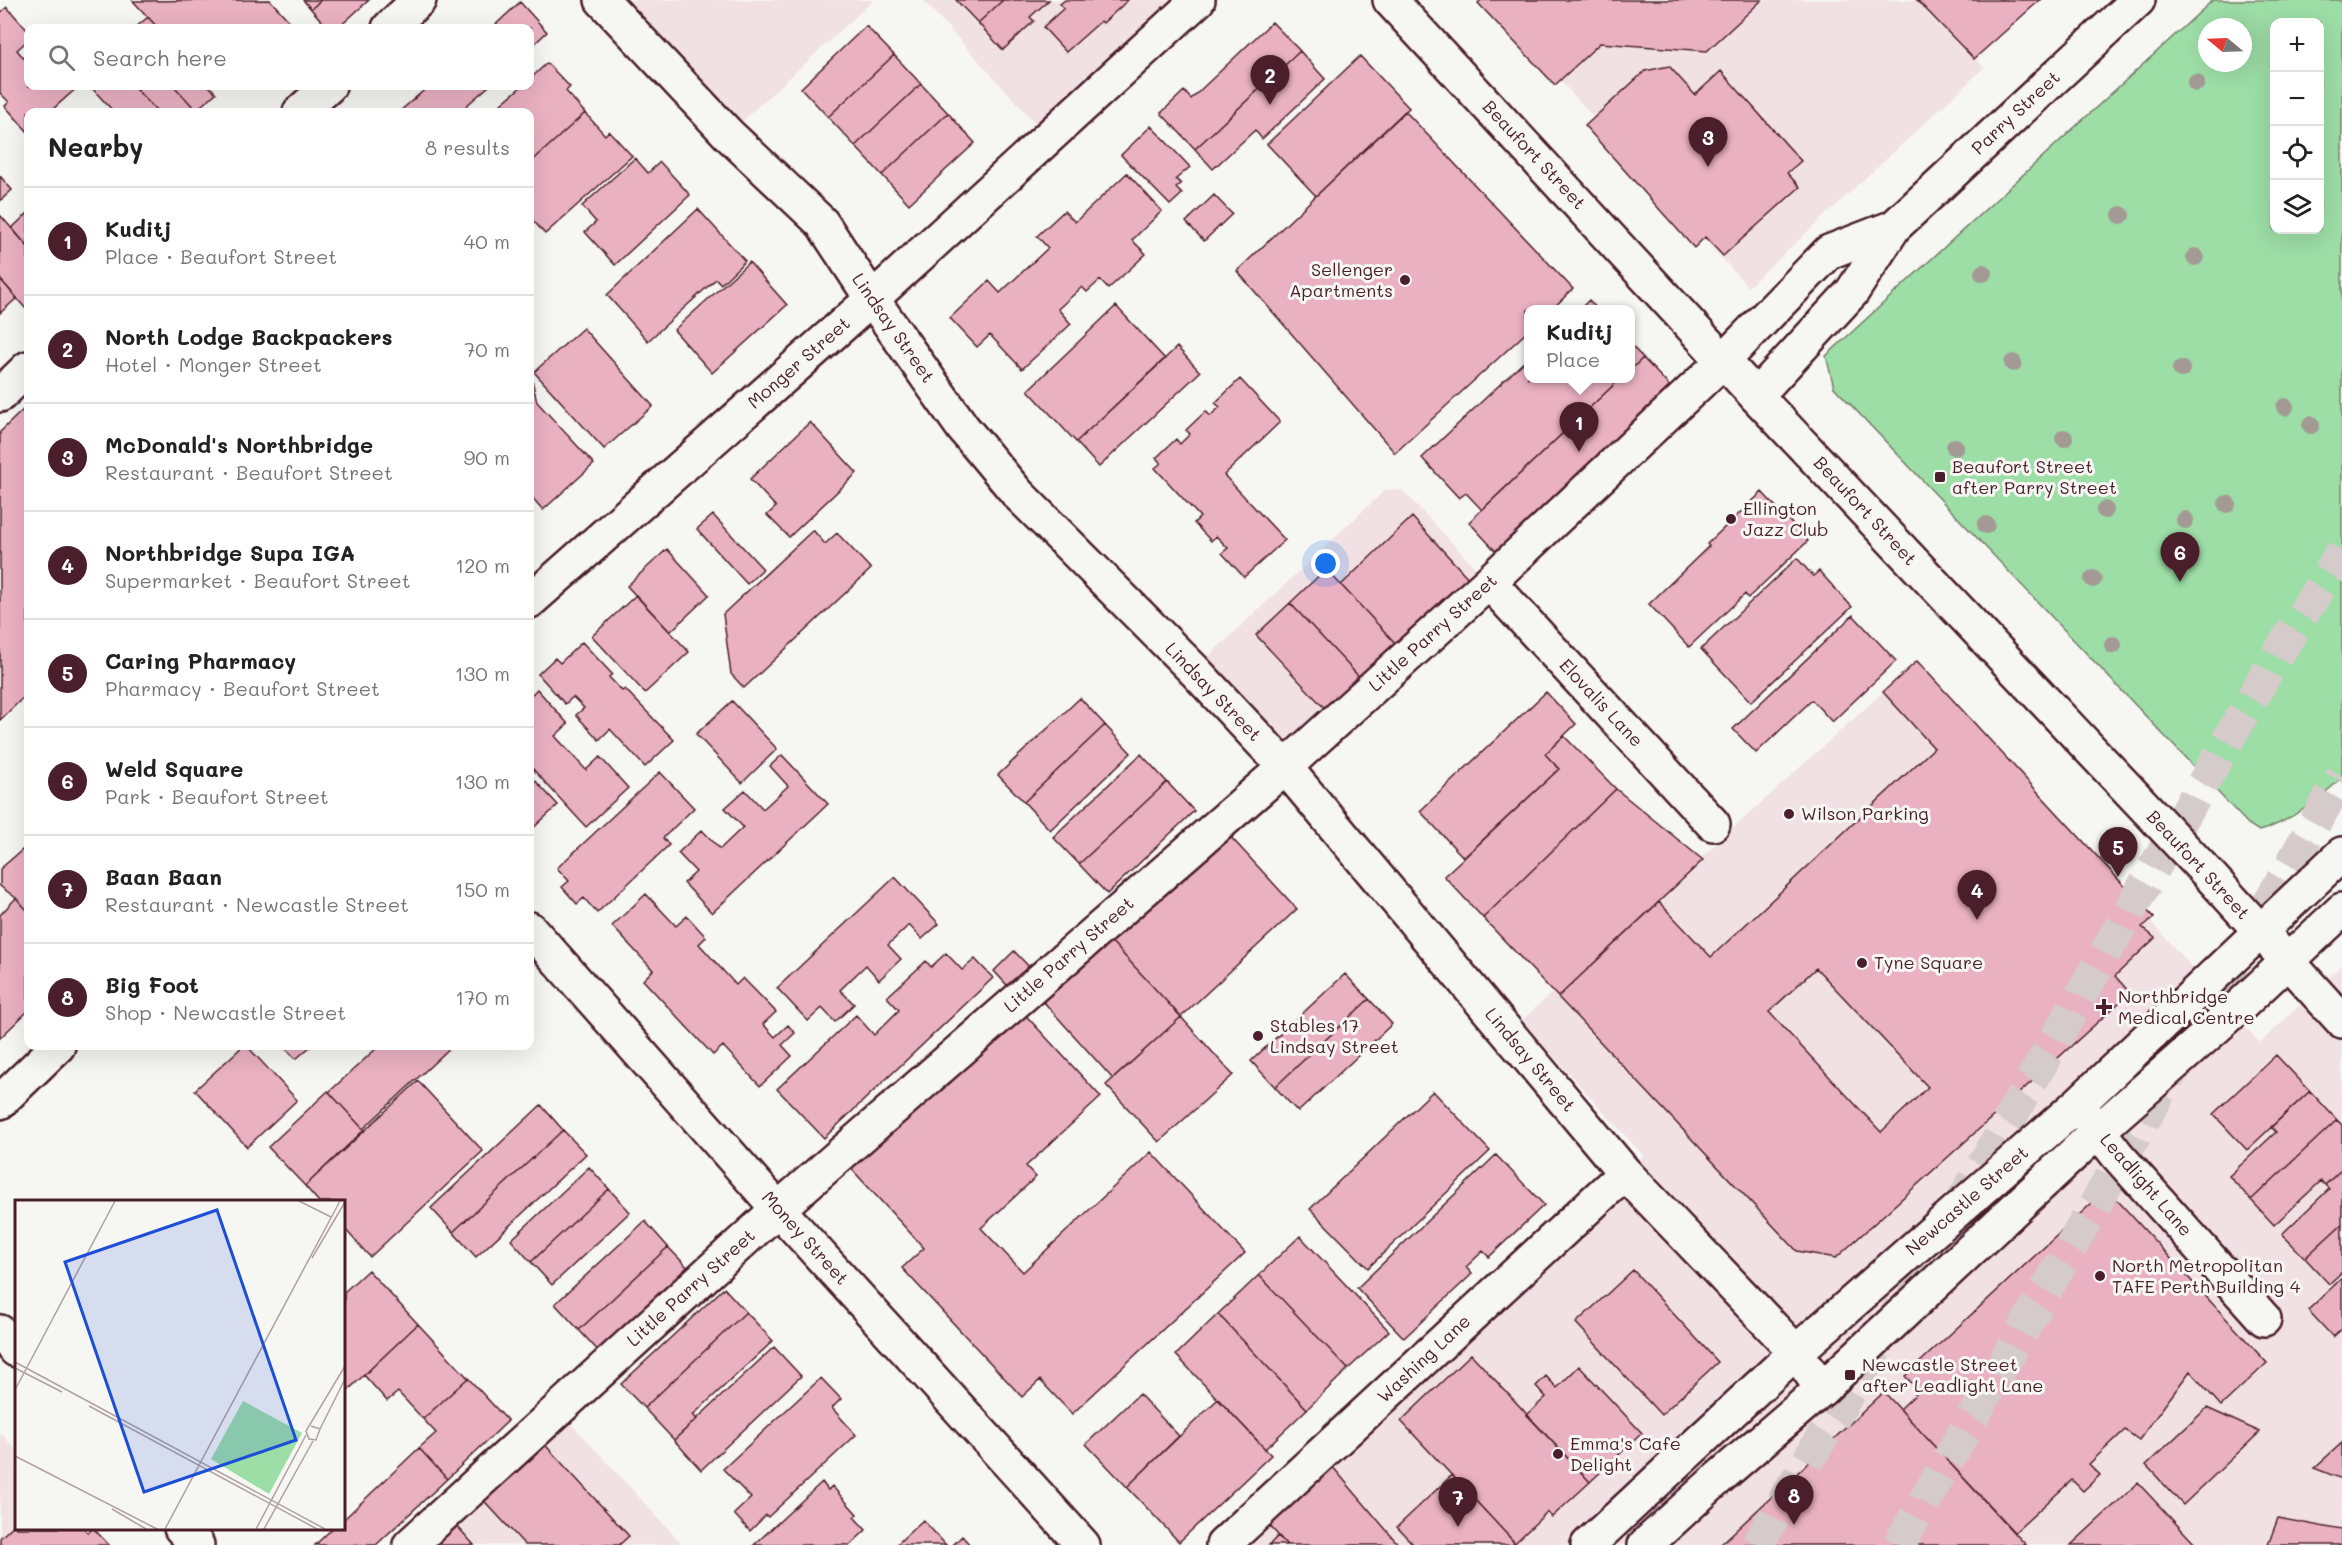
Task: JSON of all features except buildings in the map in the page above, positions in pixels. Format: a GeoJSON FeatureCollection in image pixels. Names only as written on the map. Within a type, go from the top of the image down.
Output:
{"type":"FeatureCollection","features":[{"type":"Feature","properties":{"kind":"street"},"geometry":{"type":"LineString","coordinates":[[393,24],[419,0]]}},
{"type":"Feature","properties":{"kind":"street","name":"Lindsay Street"},"geometry":{"type":"LineString","coordinates":[[602,0],[728,134],[822,223],[872,299],[963,428],[1018,494],[1194,670],[1285,767],[1625,1173],[1796,1352],[1822,1389]]}},
{"type":"Feature","properties":{"kind":"street","name":"Monger Street"},"geometry":{"type":"LineString","coordinates":[[534,597],[872,299],[1198,0]]}},
{"type":"Feature","properties":{"kind":"street","name":"Beaufort Street"},"geometry":{"type":"LineString","coordinates":[[1390,0],[1756,396],[2342,1021]]}},
{"type":"Feature","properties":{"kind":"street","name":"Parry Street"},"geometry":{"type":"LineString","coordinates":[[1756,396],[1852,292],[1894,227],[2138,0]]}},
{"type":"Feature","properties":{"kind":"street"},"geometry":{"type":"LineString","coordinates":[[304,108],[325,90]]}},
{"type":"Feature","properties":{"kind":"street","name":"Parry Street"},"geometry":{"type":"LineString","coordinates":[[1724,360],[1829,252],[1894,227]]}},
{"type":"Feature","properties":{"kind":"street","name":"Little Parry Street"},"geometry":{"type":"LineString","coordinates":[[410,1545],[778,1209],[1285,767],[1489,582],[1724,360]]}},
{"type":"Feature","properties":{"kind":"street"},"geometry":{"type":"LineString","coordinates":[[0,395],[24,372]]}},
{"type":"Feature","properties":{"kind":"street","name":"Elovalis Lane"},"geometry":{"type":"LineString","coordinates":[[1489,582],[1713,824]]}},
{"type":"Feature","properties":{"kind":"street","name":"Newcastle Street"},"geometry":{"type":"LineString","coordinates":[[1588,1545],[1796,1352],[2078,1104],[2342,854]]}},
{"type":"Feature","properties":{"kind":"street","name":"Newcastle Street"},"geometry":{"type":"LineString","coordinates":[[1645,1545],[1822,1389],[2098,1131],[2342,910]]}},
{"type":"Feature","properties":{"kind":"street","name":"Money Street"},"geometry":{"type":"LineString","coordinates":[[534,934],[778,1209],[1083,1545]]}},
{"type":"Feature","properties":{"kind":"street"},"geometry":{"type":"LineString","coordinates":[[0,1102],[54,1050]]}},
{"type":"Feature","properties":{"kind":"street","name":"Leadlight Lane"},"geometry":{"type":"LineString","coordinates":[[2078,1104],[2118,1156],[2264,1319]]}},
{"type":"Feature","properties":{"kind":"street","name":"Washing Lane"},"geometry":{"type":"LineString","coordinates":[[1223,1545],[1625,1173]]}},
{"type":"Feature","properties":{"kind":"street"},"geometry":{"type":"LineString","coordinates":[[0,1332],[15,1349]]}},
{"type":"Feature","properties":{"kind":"street"},"geometry":{"type":"LineString","coordinates":[[183,1530],[197,1545]]}},
{"type":"Feature","properties":{"kind":"shaded area"},"geometry":{"type":"Polygon","coordinates":[[[602,0],[874,0],[728,134],[602,0]]]}},
{"type":"Feature","properties":{"kind":"shaded area"},"geometry":{"type":"Polygon","coordinates":[[[923,0],[1198,0],[1048,137],[923,0]]]}},
{"type":"Feature","properties":{"kind":"shaded area"},"geometry":{"type":"Polygon","coordinates":[[[1487,0],[1922,0],[1984,68],[1748,287],[1487,0]]]}},
{"type":"Feature","properties":{"kind":"shaded area"},"geometry":{"type":"Polygon","coordinates":[[[1385,490],[1402,490],[1489,582],[1285,767],[1194,670],[1385,490]]]}},
{"type":"Feature","properties":{"kind":"shaded area"},"geometry":{"type":"Polygon","coordinates":[[[1917,661],[2260,1043],[2342,965],[2342,1545],[1223,1545],[1644,1156],[1521,1021],[1917,661]]]}},
{"type":"Feature","properties":{"kind":"shaded area"},"geometry":{"type":"Polygon","coordinates":[[[553,1404],[683,1545],[402,1545],[553,1404]]]}},
{"type":"Feature","properties":{"kind":"shaded area"},"geometry":{"type":"Polygon","coordinates":[[[0,1432],[15,1449],[15,1530],[92,1530],[106,1545],[0,1545],[0,1432]]]}},
{"type":"Feature","properties":{"kind":"green space"},"geometry":{"type":"Polygon","coordinates":[[[2213,0],[2342,0],[2342,778],[2313,802],[2282,822],[2259,831],[2248,824],[1834,387],[1826,356],[2213,0]]]}},
{"type":"Feature","properties":{"kind":"tunnel"},"geometry":{"type":"LineString","coordinates":[[1757,1545],[1907,1297],[2267,672],[2342,551]]}},
{"type":"Feature","properties":{"kind":"tunnel"},"geometry":{"type":"LineString","coordinates":[[1899,1545],[2342,776]]}},
{"type":"Feature","properties":{"kind":"place","name":"North Lodge Backpackers"},"geometry":{"type":"Point","coordinates":[1270,105]}},
{"type":"Feature","properties":{"kind":"place","name":"McDonald's Northbridge"},"geometry":{"type":"Point","coordinates":[1708,167]}},
{"type":"Feature","properties":{"kind":"place","name":"Sellenger Apartments"},"geometry":{"type":"Point","coordinates":[1405,280]}},
{"type":"Feature","properties":{"kind":"place","name":"Kuditj"},"geometry":{"type":"Point","coordinates":[1579,452]}},
{"type":"Feature","properties":{"kind":"place","name":"Beaufort Street after Parry Street"},"geometry":{"type":"Point","coordinates":[1940,477]}},
{"type":"Feature","properties":{"kind":"place","name":"Ellington Jazz Club"},"geometry":{"type":"Point","coordinates":[1731,519]}},
{"type":"Feature","properties":{"kind":"place","name":"Weld Square"},"geometry":{"type":"Point","coordinates":[2180,582]}},
{"type":"Feature","properties":{"kind":"place","name":"Wilson Parking"},"geometry":{"type":"Point","coordinates":[1789,814]}},
{"type":"Feature","properties":{"kind":"place","name":"Caring Pharmacy"},"geometry":{"type":"Point","coordinates":[2118,877]}},
{"type":"Feature","properties":{"kind":"place","name":"Northbridge Supa IGA"},"geometry":{"type":"Point","coordinates":[1977,920]}},
{"type":"Feature","properties":{"kind":"place","name":"Tyne Square"},"geometry":{"type":"Point","coordinates":[1862,963]}},
{"type":"Feature","properties":{"kind":"place","name":"Northbridge Medical Centre"},"geometry":{"type":"Point","coordinates":[2104,1007]}},
{"type":"Feature","properties":{"kind":"place","name":"Stables 17 Lindsay Street"},"geometry":{"type":"Point","coordinates":[1258,1036]}},
{"type":"Feature","properties":{"kind":"place","name":"North Metropolitan TAFE Perth Building 4"},"geometry":{"type":"Point","coordinates":[2100,1276]}},
{"type":"Feature","properties":{"kind":"place","name":"Newcastle Street after Leadlight Lane"},"geometry":{"type":"Point","coordinates":[1850,1375]}},
{"type":"Feature","properties":{"kind":"place","name":"Emma's Cafe Delight"},"geometry":{"type":"Point","coordinates":[1558,1454]}},
{"type":"Feature","properties":{"kind":"place","name":"Big Foot"},"geometry":{"type":"Point","coordinates":[1794,1525]}},
{"type":"Feature","properties":{"kind":"place","name":"Baan Baan"},"geometry":{"type":"Point","coordinates":[1458,1527]}}]}
